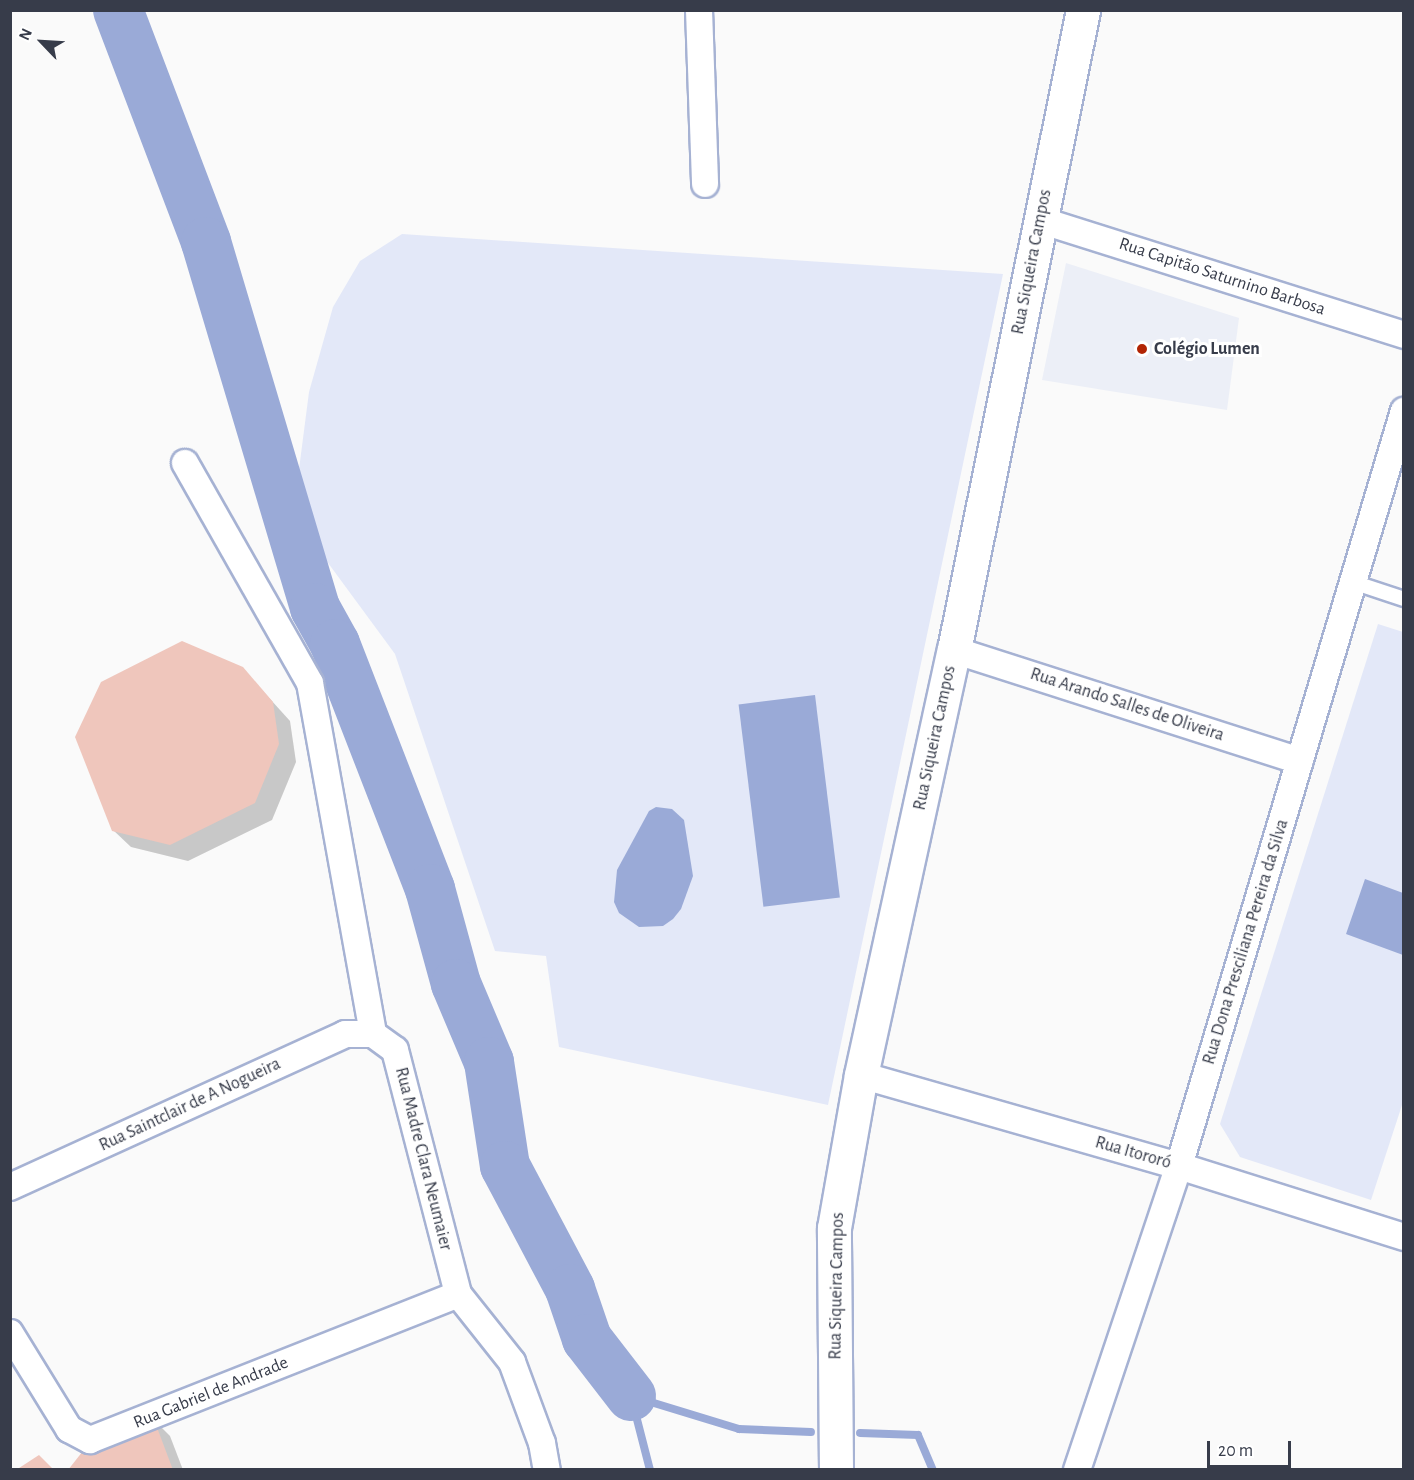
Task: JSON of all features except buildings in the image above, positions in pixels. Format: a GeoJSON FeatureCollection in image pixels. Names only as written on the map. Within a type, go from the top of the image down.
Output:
{"type":"FeatureCollection","features":[{"type":"Feature","properties":{"kind":"main road","name":"Rua Siqueira Campos"},"geometry":{"type":"LineString","coordinates":[[836,1470],[834,1228],[861,1076],[954,650],[1083,10]]}},
{"type":"Feature","properties":{"kind":"street"},"geometry":{"type":"LineString","coordinates":[[699,10],[705,184]]}},
{"type":"Feature","properties":{"kind":"street","name":"Rua Capitão Saturnino Barbosa"},"geometry":{"type":"LineString","coordinates":[[1040,220],[1404,335]]}},
{"type":"Feature","properties":{"kind":"street","name":"Rua Dona Presciliana Pereira da Silva"},"geometry":{"type":"LineString","coordinates":[[1077,1470],[1179,1166],[1404,411]]}},
{"type":"Feature","properties":{"kind":"street"},"geometry":{"type":"LineString","coordinates":[[185,463],[310,683],[373,1034]]}},
{"type":"Feature","properties":{"kind":"street","name":"Rua Arando Salles de Oliveira"},"geometry":{"type":"LineString","coordinates":[[954,650],[1300,760]]}},
{"type":"Feature","properties":{"kind":"street","name":"Rua Saintclair de A Nogueira"},"geometry":{"type":"LineString","coordinates":[[10,1187],[345,1035],[373,1034]]}},
{"type":"Feature","properties":{"kind":"street","name":"Rua Madre Clara Neumaier"},"geometry":{"type":"LineString","coordinates":[[373,1034],[395,1050],[458,1294]]}},
{"type":"Feature","properties":{"kind":"street","name":"Rua Itororó"},"geometry":{"type":"LineString","coordinates":[[861,1076],[1179,1166],[1404,1237]]}},
{"type":"Feature","properties":{"kind":"street"},"geometry":{"type":"LineString","coordinates":[[458,1294],[512,1362],[542,1443],[548,1470]]}},
{"type":"Feature","properties":{"kind":"street","name":"Rua Gabriel de Andrade"},"geometry":{"type":"LineString","coordinates":[[10,1333],[69,1429],[90,1440],[458,1294]]}},
{"type":"Feature","properties":{"kind":"lane"},"geometry":{"type":"LineString","coordinates":[[1353,582],[1404,599]]}},
{"type":"Feature","properties":{"kind":"shaded area"},"geometry":{"type":"Polygon","coordinates":[[[402,234],[1003,274],[828,1105],[559,1047],[546,956],[495,951],[395,654],[320,552],[298,477],[309,392],[333,307],[360,261],[402,234]]]}},
{"type":"Feature","properties":{"kind":"shaded area","name":"Colégio Lumen"},"geometry":{"type":"Polygon","coordinates":[[[1066,263],[1239,318],[1227,410],[1042,380],[1066,263]]]}},
{"type":"Feature","properties":{"kind":"shaded area"},"geometry":{"type":"Polygon","coordinates":[[[1378,624],[1403,632],[1403,1102],[1371,1200],[1240,1157],[1220,1124],[1378,624]]]}},
{"type":"Feature","properties":{"kind":"water"},"geometry":{"type":"Polygon","coordinates":[[[815,695],[840,897],[763,907],[739,704],[815,695]]]}},
{"type":"Feature","properties":{"kind":"water"},"geometry":{"type":"Polygon","coordinates":[[[656,807],[672,809],[684,820],[693,876],[681,909],[673,919],[663,926],[639,927],[619,913],[614,902],[617,870],[649,811],[656,807]]]}},
{"type":"Feature","properties":{"kind":"water"},"geometry":{"type":"Polygon","coordinates":[[[1365,879],[1403,893],[1403,955],[1346,934],[1365,879]]]}},
{"type":"Feature","properties":{"kind":"waterway"},"geometry":{"type":"LineString","coordinates":[[118,10],[206,242],[315,608],[335,644],[430,889],[456,984],[489,1062],[505,1166],[570,1289],[587,1339],[631,1396]]}},
{"type":"Feature","properties":{"kind":"waterway"},"geometry":{"type":"LineString","coordinates":[[650,1470],[631,1396],[739,1429],[811,1432]]}},
{"type":"Feature","properties":{"kind":"waterway"},"geometry":{"type":"LineString","coordinates":[[860,1433],[918,1435],[933,1470]]}},
{"type":"Feature","properties":{"kind":"place","name":"Colégio Lumen"},"geometry":{"type":"Point","coordinates":[1142,349]}}]}
